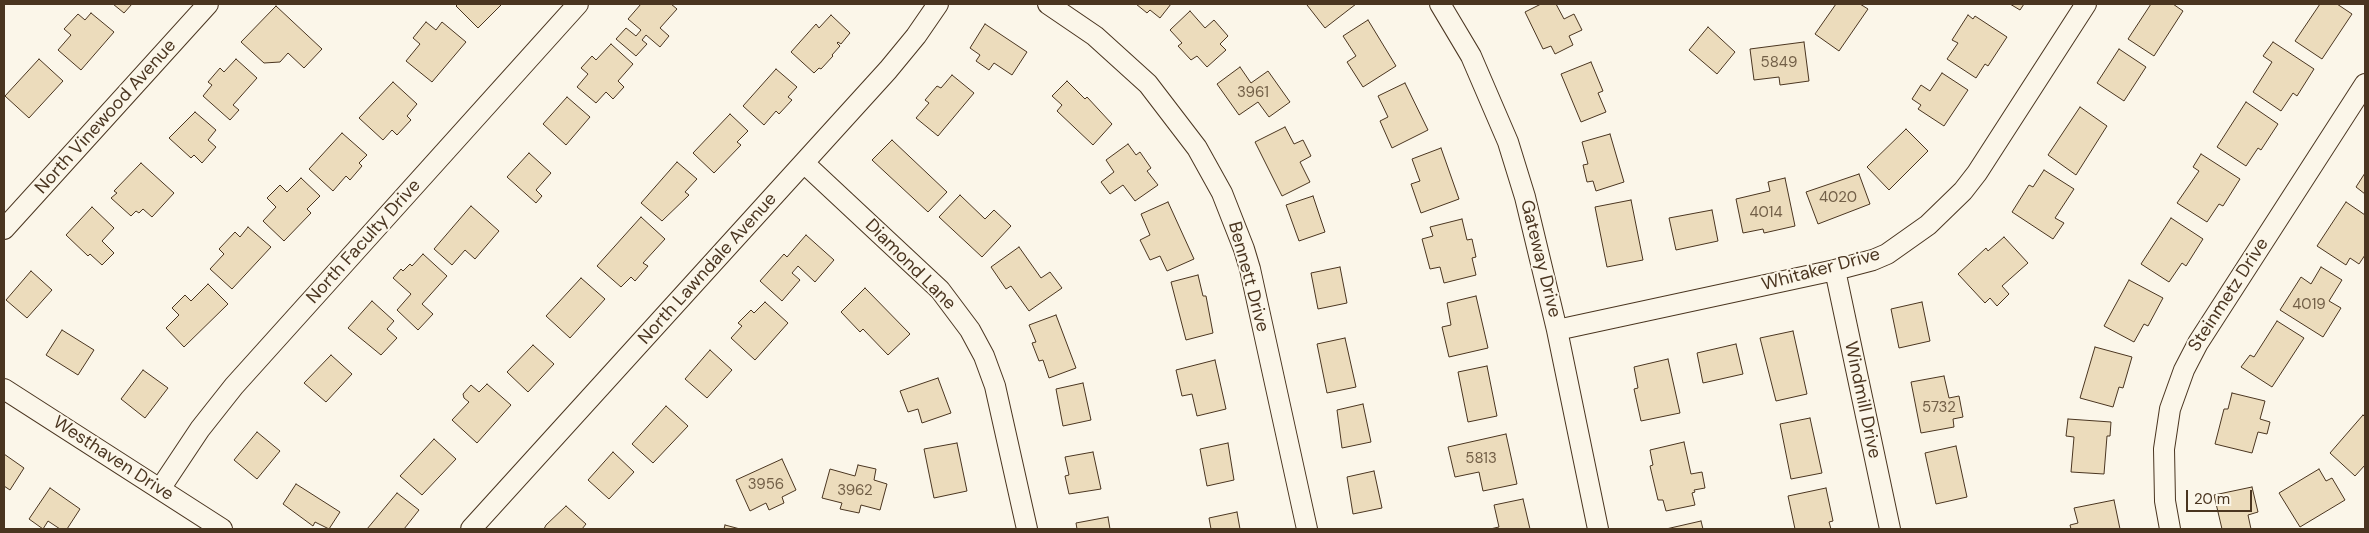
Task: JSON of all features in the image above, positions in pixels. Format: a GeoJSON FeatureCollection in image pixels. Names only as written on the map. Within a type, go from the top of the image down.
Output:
{"type":"FeatureCollection","features":[{"type":"Feature","properties":{"kind":"street","name":"North Vinewood Avenue"},"geometry":{"type":"LineString","coordinates":[[4,230],[208,4]]}},
{"type":"Feature","properties":{"kind":"street","name":"North Faculty Drive"},"geometry":{"type":"LineString","coordinates":[[160,489],[203,425],[234,386],[578,4]]}},
{"type":"Feature","properties":{"kind":"street","name":"North Lawndale Avenue"},"geometry":{"type":"LineString","coordinates":[[471,529],[898,58],[938,4]]}},
{"type":"Feature","properties":{"kind":"street","name":"Bennett Drive"},"geometry":{"type":"LineString","coordinates":[[1048,4],[1096,36],[1148,84],[1197,148],[1218,186],[1230,211],[1250,269],[1306,529]]}},
{"type":"Feature","properties":{"kind":"street","name":"Gateway Drive"},"geometry":{"type":"LineString","coordinates":[[1440,4],[1471,56],[1508,142],[1530,215],[1557,330],[1598,529]]}},
{"type":"Feature","properties":{"kind":"street","name":"Whitaker Drive"},"geometry":{"type":"LineString","coordinates":[[1557,330],[1835,270],[1873,260],[1887,254],[1915,235],[1952,204],[1977,173],[2086,4]]}},
{"type":"Feature","properties":{"kind":"street","name":"Steinmetz Drive"},"geometry":{"type":"LineString","coordinates":[[2170,529],[2165,501],[2164,449],[2170,409],[2184,370],[2198,343],[2365,84]]}},
{"type":"Feature","properties":{"kind":"street","name":"Diamond Lane"},"geometry":{"type":"LineString","coordinates":[[804,163],[952,303],[970,330],[994,381],[1027,529]]}},
{"type":"Feature","properties":{"kind":"street","name":"Windmill Drive"},"geometry":{"type":"LineString","coordinates":[[1835,270],[1890,529]]}},
{"type":"Feature","properties":{"kind":"street","name":"Westhaven Drive"},"geometry":{"type":"LineString","coordinates":[[4,389],[222,529]]}},
{"type":"Feature","properties":{"kind":"building"},"geometry":{"type":"Polygon","coordinates":[[[113,4],[132,4],[124,13],[113,4]]]}},
{"type":"Feature","properties":{"kind":"building"},"geometry":{"type":"Polygon","coordinates":[[[458,4],[502,4],[478,28],[456,6],[458,4]]]}},
{"type":"Feature","properties":{"kind":"building"},"geometry":{"type":"Polygon","coordinates":[[[641,4],[671,4],[677,9],[660,28],[669,36],[660,47],[646,35],[642,40],[647,44],[636,56],[616,39],[626,28],[636,36],[641,30],[628,19],[641,4]]]}},
{"type":"Feature","properties":{"kind":"building"},"geometry":{"type":"Polygon","coordinates":[[[1136,4],[1171,4],[1160,18],[1150,10],[1147,13],[1136,4]]]}},
{"type":"Feature","properties":{"kind":"building"},"geometry":{"type":"Polygon","coordinates":[[[1308,4],[1356,4],[1325,28],[1308,4]]]}},
{"type":"Feature","properties":{"kind":"building"},"geometry":{"type":"Polygon","coordinates":[[[1541,4],[1556,4],[1564,19],[1574,14],[1582,30],[1569,36],[1573,45],[1555,54],[1551,46],[1543,49],[1525,12],[1541,4]]]}},
{"type":"Feature","properties":{"kind":"building"},"geometry":{"type":"Polygon","coordinates":[[[1836,4],[1860,4],[1868,9],[1839,51],[1815,34],[1836,4]]]}},
{"type":"Feature","properties":{"kind":"building"},"geometry":{"type":"Polygon","coordinates":[[[2010,4],[2024,4],[2020,10],[2010,4]]]}},
{"type":"Feature","properties":{"kind":"building"},"geometry":{"type":"Polygon","coordinates":[[[2151,4],[2173,4],[2183,11],[2154,56],[2128,39],[2151,4]]]}},
{"type":"Feature","properties":{"kind":"building"},"geometry":{"type":"Polygon","coordinates":[[[2320,4],[2337,4],[2352,14],[2322,59],[2295,41],[2320,4]]]}},
{"type":"Feature","properties":{"kind":"building"},"geometry":{"type":"Polygon","coordinates":[[[276,6],[322,49],[304,68],[288,53],[280,62],[264,63],[241,42],[276,6]]]}},
{"type":"Feature","properties":{"kind":"building"},"geometry":{"type":"Polygon","coordinates":[[[1190,11],[1205,28],[1214,20],[1228,36],[1220,44],[1226,50],[1207,67],[1197,56],[1191,60],[1178,46],[1182,43],[1170,30],[1190,11]]]}},
{"type":"Feature","properties":{"kind":"building"},"geometry":{"type":"Polygon","coordinates":[[[91,13],[114,32],[81,70],[58,50],[71,35],[64,29],[78,14],[85,20],[91,13]]]}},
{"type":"Feature","properties":{"kind":"building"},"geometry":{"type":"Polygon","coordinates":[[[831,15],[850,33],[841,44],[837,43],[840,46],[833,56],[821,69],[819,68],[814,73],[791,52],[816,24],[819,28],[831,15]]]}},
{"type":"Feature","properties":{"kind":"building"},"geometry":{"type":"Polygon","coordinates":[[[1968,15],[1973,19],[1975,16],[2007,37],[1988,66],[1985,64],[1976,78],[1947,59],[1958,43],[1952,40],[1968,15]]]}},
{"type":"Feature","properties":{"kind":"building"},"geometry":{"type":"Polygon","coordinates":[[[1368,20],[1396,66],[1363,87],[1347,62],[1356,56],[1343,36],[1368,20]]]}},
{"type":"Feature","properties":{"kind":"building"},"geometry":{"type":"Polygon","coordinates":[[[426,22],[436,30],[442,22],[466,42],[432,82],[406,61],[420,44],[413,38],[426,22]]]}},
{"type":"Feature","properties":{"kind":"building"},"geometry":{"type":"Polygon","coordinates":[[[985,24],[1027,52],[1012,75],[994,63],[989,70],[976,61],[980,55],[970,48],[985,24]]]}},
{"type":"Feature","properties":{"kind":"building"},"geometry":{"type":"Polygon","coordinates":[[[1708,27],[1735,52],[1717,74],[1689,50],[1708,27]]]}},
{"type":"Feature","properties":{"kind":"building"},"geometry":{"type":"Polygon","coordinates":[[[1804,42],[1809,81],[1780,85],[1779,77],[1754,80],[1750,49],[1804,42]]]}},
{"type":"Feature","properties":{"kind":"building"},"geometry":{"type":"Polygon","coordinates":[[[2273,42],[2314,69],[2297,96],[2293,93],[2281,111],[2253,92],[2272,62],[2263,56],[2273,42]]]}},
{"type":"Feature","properties":{"kind":"building"},"geometry":{"type":"Polygon","coordinates":[[[611,44],[633,64],[618,81],[624,87],[613,99],[606,92],[596,103],[577,87],[588,74],[581,68],[592,56],[596,60],[611,44]]]}},
{"type":"Feature","properties":{"kind":"building"},"geometry":{"type":"Polygon","coordinates":[[[2119,49],[2146,67],[2124,101],[2097,83],[2119,49]]]}},
{"type":"Feature","properties":{"kind":"building"},"geometry":{"type":"Polygon","coordinates":[[[39,59],[63,81],[29,118],[5,96],[39,59]]]}},
{"type":"Feature","properties":{"kind":"building"},"geometry":{"type":"Polygon","coordinates":[[[236,59],[257,78],[233,105],[239,110],[230,120],[203,96],[212,85],[208,82],[220,68],[224,72],[236,59]]]}},
{"type":"Feature","properties":{"kind":"building"},"geometry":{"type":"Polygon","coordinates":[[[1591,62],[1603,91],[1598,93],[1606,112],[1581,122],[1561,74],[1591,62]]]}},
{"type":"Feature","properties":{"kind":"building"},"geometry":{"type":"Polygon","coordinates":[[[1240,67],[1251,83],[1268,71],[1290,102],[1269,117],[1258,102],[1239,115],[1217,84],[1240,67]]]}},
{"type":"Feature","properties":{"kind":"building"},"geometry":{"type":"Polygon","coordinates":[[[776,69],[797,87],[788,97],[792,100],[779,114],[776,111],[764,125],[743,106],[776,69]]]}},
{"type":"Feature","properties":{"kind":"building"},"geometry":{"type":"Polygon","coordinates":[[[1942,73],[1968,90],[1944,126],[1918,109],[1921,105],[1912,99],[1921,85],[1930,91],[1942,73]]]}},
{"type":"Feature","properties":{"kind":"building"},"geometry":{"type":"Polygon","coordinates":[[[952,75],[974,93],[938,136],[916,118],[929,103],[925,100],[937,86],[941,88],[952,75]]]}},
{"type":"Feature","properties":{"kind":"building"},"geometry":{"type":"Polygon","coordinates":[[[1067,81],[1085,99],[1087,97],[1112,124],[1093,145],[1057,111],[1062,105],[1052,96],[1067,81]]]}},
{"type":"Feature","properties":{"kind":"building"},"geometry":{"type":"Polygon","coordinates":[[[393,82],[417,104],[407,116],[411,120],[397,135],[392,130],[383,140],[359,118],[393,82]]]}},
{"type":"Feature","properties":{"kind":"building"},"geometry":{"type":"Polygon","coordinates":[[[1405,83],[1428,130],[1392,148],[1380,121],[1388,117],[1378,96],[1405,83]]]}},
{"type":"Feature","properties":{"kind":"building"},"geometry":{"type":"Polygon","coordinates":[[[567,97],[590,117],[566,145],[543,124],[567,97]]]}},
{"type":"Feature","properties":{"kind":"building"},"geometry":{"type":"Polygon","coordinates":[[[2246,102],[2278,124],[2261,150],[2258,148],[2246,166],[2217,147],[2246,102]]]}},
{"type":"Feature","properties":{"kind":"building"},"geometry":{"type":"Polygon","coordinates":[[[2080,107],[2107,126],[2076,175],[2048,155],[2080,107]]]}},
{"type":"Feature","properties":{"kind":"building"},"geometry":{"type":"Polygon","coordinates":[[[195,112],[216,130],[208,140],[216,147],[202,163],[194,155],[191,158],[169,138],[195,112]]]}},
{"type":"Feature","properties":{"kind":"building"},"geometry":{"type":"Polygon","coordinates":[[[730,114],[748,131],[737,142],[741,145],[714,173],[693,153],[730,114]]]}},
{"type":"Feature","properties":{"kind":"building"},"geometry":{"type":"Polygon","coordinates":[[[1285,127],[1294,144],[1303,140],[1311,156],[1300,162],[1310,182],[1282,196],[1255,142],[1285,127]]]}},
{"type":"Feature","properties":{"kind":"building"},"geometry":{"type":"Polygon","coordinates":[[[1906,129],[1928,151],[1889,190],[1867,167],[1906,129]]]}},
{"type":"Feature","properties":{"kind":"building"},"geometry":{"type":"Polygon","coordinates":[[[342,133],[367,155],[359,163],[362,166],[350,180],[346,176],[333,191],[309,169],[342,133]]]}},
{"type":"Feature","properties":{"kind":"building"},"geometry":{"type":"Polygon","coordinates":[[[1610,134],[1624,182],[1596,191],[1593,181],[1587,182],[1583,165],[1588,164],[1582,142],[1610,134]]]}},
{"type":"Feature","properties":{"kind":"building"},"geometry":{"type":"Polygon","coordinates":[[[892,140],[947,192],[928,212],[872,160],[892,140]]]}},
{"type":"Feature","properties":{"kind":"building"},"geometry":{"type":"Polygon","coordinates":[[[1128,144],[1136,155],[1140,152],[1151,168],[1147,171],[1158,185],[1135,201],[1123,185],[1110,194],[1101,182],[1114,172],[1106,160],[1128,144]]]}},
{"type":"Feature","properties":{"kind":"building"},"geometry":{"type":"Polygon","coordinates":[[[1441,148],[1459,199],[1421,213],[1411,184],[1420,181],[1412,159],[1441,148]]]}},
{"type":"Feature","properties":{"kind":"building"},"geometry":{"type":"Polygon","coordinates":[[[529,153],[551,173],[536,190],[542,196],[536,203],[507,177],[529,153]]]}},
{"type":"Feature","properties":{"kind":"building"},"geometry":{"type":"Polygon","coordinates":[[[2201,154],[2240,179],[2223,206],[2219,204],[2207,222],[2177,203],[2199,171],[2193,167],[2201,154]]]}},
{"type":"Feature","properties":{"kind":"building"},"geometry":{"type":"Polygon","coordinates":[[[677,162],[697,179],[685,192],[689,195],[662,221],[641,203],[677,162]]]}},
{"type":"Feature","properties":{"kind":"building"},"geometry":{"type":"Polygon","coordinates":[[[141,163],[174,193],[152,217],[143,209],[139,213],[136,211],[131,216],[111,198],[117,193],[114,191],[141,163]]]}},
{"type":"Feature","properties":{"kind":"building"},"geometry":{"type":"Polygon","coordinates":[[[2044,170],[2074,189],[2055,218],[2064,223],[2053,239],[2012,212],[2029,185],[2033,187],[2044,170]]]}},
{"type":"Feature","properties":{"kind":"building"},"geometry":{"type":"Polygon","coordinates":[[[2365,173],[2365,194],[2356,187],[2365,173]]]}},
{"type":"Feature","properties":{"kind":"building"},"geometry":{"type":"Polygon","coordinates":[[[1859,174],[1870,204],[1818,224],[1806,192],[1859,174]]]}},
{"type":"Feature","properties":{"kind":"building"},"geometry":{"type":"Polygon","coordinates":[[[301,178],[320,196],[307,209],[311,213],[284,241],[263,221],[276,207],[267,198],[280,185],[287,192],[301,178]]]}},
{"type":"Feature","properties":{"kind":"building"},"geometry":{"type":"Polygon","coordinates":[[[1785,178],[1795,226],[1764,233],[1763,229],[1743,233],[1736,199],[1770,191],[1768,182],[1785,178]]]}},
{"type":"Feature","properties":{"kind":"building"},"geometry":{"type":"Polygon","coordinates":[[[960,195],[985,219],[994,210],[1011,226],[982,257],[939,217],[960,195]]]}},
{"type":"Feature","properties":{"kind":"building"},"geometry":{"type":"Polygon","coordinates":[[[1313,196],[1325,232],[1299,241],[1286,205],[1313,196]]]}},
{"type":"Feature","properties":{"kind":"building"},"geometry":{"type":"Polygon","coordinates":[[[1631,200],[1643,260],[1607,267],[1595,207],[1631,200]]]}},
{"type":"Feature","properties":{"kind":"building"},"geometry":{"type":"Polygon","coordinates":[[[1168,202],[1194,259],[1167,271],[1160,256],[1150,260],[1140,240],[1150,235],[1141,214],[1168,202]]]}},
{"type":"Feature","properties":{"kind":"building"},"geometry":{"type":"Polygon","coordinates":[[[2346,202],[2365,215],[2365,255],[2359,264],[2350,258],[2346,265],[2317,246],[2346,202]]]}},
{"type":"Feature","properties":{"kind":"building"},"geometry":{"type":"Polygon","coordinates":[[[471,206],[499,231],[475,259],[465,250],[452,265],[434,249],[471,206]]]}},
{"type":"Feature","properties":{"kind":"building"},"geometry":{"type":"Polygon","coordinates":[[[92,207],[114,228],[102,241],[114,253],[102,265],[90,254],[88,256],[66,235],[92,207]]]}},
{"type":"Feature","properties":{"kind":"building"},"geometry":{"type":"Polygon","coordinates":[[[1712,210],[1718,241],[1676,250],[1669,218],[1712,210]]]}},
{"type":"Feature","properties":{"kind":"building"},"geometry":{"type":"Polygon","coordinates":[[[641,217],[665,239],[643,263],[648,266],[635,281],[631,277],[621,287],[597,266],[641,217]]]}},
{"type":"Feature","properties":{"kind":"building"},"geometry":{"type":"Polygon","coordinates":[[[2171,218],[2203,239],[2186,266],[2182,263],[2169,282],[2141,264],[2171,218]]]}},
{"type":"Feature","properties":{"kind":"building"},"geometry":{"type":"Polygon","coordinates":[[[1462,219],[1467,240],[1472,239],[1476,257],[1472,258],[1476,275],[1444,283],[1440,267],[1430,269],[1422,239],[1433,236],[1430,227],[1462,219]]]}},
{"type":"Feature","properties":{"kind":"building"},"geometry":{"type":"Polygon","coordinates":[[[248,227],[271,247],[232,289],[210,269],[224,254],[219,249],[235,232],[240,237],[248,227]]]}},
{"type":"Feature","properties":{"kind":"building"},"geometry":{"type":"Polygon","coordinates":[[[806,235],[834,260],[815,282],[798,266],[792,273],[800,280],[782,301],[760,281],[784,254],[787,257],[806,235]]]}},
{"type":"Feature","properties":{"kind":"building"},"geometry":{"type":"Polygon","coordinates":[[[2004,237],[2028,263],[2002,286],[2009,294],[1997,306],[1990,298],[1985,303],[1958,274],[1986,248],[1988,251],[2004,237]]]}},
{"type":"Feature","properties":{"kind":"building"},"geometry":{"type":"Polygon","coordinates":[[[1019,247],[1041,278],[1050,272],[1062,288],[1029,311],[1011,286],[1006,289],[991,267],[1019,247]]]}},
{"type":"Feature","properties":{"kind":"building"},"geometry":{"type":"Polygon","coordinates":[[[423,254],[447,276],[422,304],[433,314],[418,330],[397,310],[411,294],[393,278],[401,269],[403,271],[410,264],[412,266],[423,254]]]}},
{"type":"Feature","properties":{"kind":"building"},"geometry":{"type":"Polygon","coordinates":[[[1340,267],[1347,303],[1318,309],[1311,273],[1340,267]]]}},
{"type":"Feature","properties":{"kind":"building"},"geometry":{"type":"Polygon","coordinates":[[[2321,267],[2342,280],[2329,301],[2341,308],[2323,337],[2280,310],[2301,277],[2311,284],[2321,267]]]}},
{"type":"Feature","properties":{"kind":"building"},"geometry":{"type":"Polygon","coordinates":[[[31,271],[52,290],[27,318],[6,300],[31,271]]]}},
{"type":"Feature","properties":{"kind":"building"},"geometry":{"type":"Polygon","coordinates":[[[1198,275],[1203,296],[1206,296],[1213,333],[1186,340],[1171,282],[1198,275]]]}},
{"type":"Feature","properties":{"kind":"building"},"geometry":{"type":"Polygon","coordinates":[[[581,278],[605,299],[570,338],[546,316],[581,278]]]}},
{"type":"Feature","properties":{"kind":"building"},"geometry":{"type":"Polygon","coordinates":[[[2129,280],[2163,298],[2148,326],[2144,324],[2134,342],[2104,326],[2129,280]]]}},
{"type":"Feature","properties":{"kind":"building"},"geometry":{"type":"Polygon","coordinates":[[[208,284],[228,304],[184,347],[166,328],[179,315],[172,308],[185,295],[191,301],[208,284]]]}},
{"type":"Feature","properties":{"kind":"building"},"geometry":{"type":"Polygon","coordinates":[[[865,288],[910,334],[888,355],[863,329],[860,332],[841,312],[865,288]]]}},
{"type":"Feature","properties":{"kind":"building"},"geometry":{"type":"Polygon","coordinates":[[[1476,296],[1488,348],[1449,357],[1442,327],[1451,325],[1447,303],[1476,296]]]}},
{"type":"Feature","properties":{"kind":"building"},"geometry":{"type":"Polygon","coordinates":[[[372,301],[394,321],[387,329],[397,338],[381,355],[348,328],[372,301]]]}},
{"type":"Feature","properties":{"kind":"building"},"geometry":{"type":"Polygon","coordinates":[[[765,302],[788,323],[755,360],[731,338],[742,326],[738,323],[751,310],[754,313],[765,302]]]}},
{"type":"Feature","properties":{"kind":"building"},"geometry":{"type":"Polygon","coordinates":[[[1922,302],[1930,341],[1899,348],[1891,309],[1922,302]]]}},
{"type":"Feature","properties":{"kind":"building"},"geometry":{"type":"Polygon","coordinates":[[[1056,315],[1076,368],[1049,378],[1043,360],[1039,361],[1032,343],[1036,342],[1029,325],[1056,315]]]}},
{"type":"Feature","properties":{"kind":"building"},"geometry":{"type":"Polygon","coordinates":[[[2277,321],[2304,338],[2272,387],[2241,367],[2250,355],[2254,357],[2277,321]]]}},
{"type":"Feature","properties":{"kind":"building"},"geometry":{"type":"Polygon","coordinates":[[[62,330],[94,350],[78,375],[46,355],[62,330]]]}},
{"type":"Feature","properties":{"kind":"building"},"geometry":{"type":"Polygon","coordinates":[[[1793,331],[1807,394],[1776,401],[1760,338],[1793,331]]]}},
{"type":"Feature","properties":{"kind":"building"},"geometry":{"type":"Polygon","coordinates":[[[1345,338],[1356,387],[1327,393],[1317,344],[1345,338]]]}},
{"type":"Feature","properties":{"kind":"building"},"geometry":{"type":"Polygon","coordinates":[[[1736,344],[1743,374],[1703,383],[1697,353],[1736,344]]]}},
{"type":"Feature","properties":{"kind":"building"},"geometry":{"type":"Polygon","coordinates":[[[533,345],[554,364],[528,392],[507,372],[533,345]]]}},
{"type":"Feature","properties":{"kind":"building"},"geometry":{"type":"Polygon","coordinates":[[[2095,347],[2132,357],[2123,388],[2119,387],[2113,407],[2080,398],[2095,347]]]}},
{"type":"Feature","properties":{"kind":"building"},"geometry":{"type":"Polygon","coordinates":[[[710,350],[732,370],[707,398],[685,379],[710,350]]]}},
{"type":"Feature","properties":{"kind":"building"},"geometry":{"type":"Polygon","coordinates":[[[331,355],[352,374],[326,402],[304,383],[331,355]]]}},
{"type":"Feature","properties":{"kind":"building"},"geometry":{"type":"Polygon","coordinates":[[[1668,359],[1680,413],[1641,421],[1634,389],[1638,388],[1634,367],[1668,359]]]}},
{"type":"Feature","properties":{"kind":"building"},"geometry":{"type":"Polygon","coordinates":[[[1215,360],[1226,409],[1197,416],[1192,394],[1182,396],[1176,370],[1215,360]]]}},
{"type":"Feature","properties":{"kind":"building"},"geometry":{"type":"Polygon","coordinates":[[[1487,366],[1497,416],[1468,422],[1458,372],[1487,366]]]}},
{"type":"Feature","properties":{"kind":"building"},"geometry":{"type":"Polygon","coordinates":[[[143,370],[168,388],[145,418],[121,399],[143,370]]]}},
{"type":"Feature","properties":{"kind":"building"},"geometry":{"type":"Polygon","coordinates":[[[1944,376],[1949,398],[1959,396],[1963,417],[1953,419],[1954,427],[1921,433],[1911,382],[1944,376]]]}},
{"type":"Feature","properties":{"kind":"building"},"geometry":{"type":"Polygon","coordinates":[[[938,378],[951,413],[922,423],[918,409],[908,412],[900,391],[938,378]]]}},
{"type":"Feature","properties":{"kind":"building"},"geometry":{"type":"Polygon","coordinates":[[[1083,383],[1091,420],[1063,426],[1056,389],[1083,383]]]}},
{"type":"Feature","properties":{"kind":"building"},"geometry":{"type":"Polygon","coordinates":[[[487,384],[511,405],[477,443],[452,420],[469,402],[464,398],[463,394],[471,385],[479,392],[487,384]]]}},
{"type":"Feature","properties":{"kind":"building"},"geometry":{"type":"Polygon","coordinates":[[[2232,393],[2265,401],[2260,419],[2270,422],[2267,434],[2258,432],[2252,453],[2215,444],[2224,409],[2228,409],[2232,393]]]}},
{"type":"Feature","properties":{"kind":"building"},"geometry":{"type":"Polygon","coordinates":[[[1363,404],[1371,442],[1342,448],[1337,410],[1363,404]]]}},
{"type":"Feature","properties":{"kind":"building"},"geometry":{"type":"Polygon","coordinates":[[[666,406],[688,426],[653,463],[632,444],[666,406]]]}},
{"type":"Feature","properties":{"kind":"building"},"geometry":{"type":"Polygon","coordinates":[[[2363,415],[2365,417],[2365,465],[2355,476],[2330,453],[2363,415]]]}},
{"type":"Feature","properties":{"kind":"building"},"geometry":{"type":"Polygon","coordinates":[[[1810,418],[1822,473],[1791,479],[1780,424],[1810,418]]]}},
{"type":"Feature","properties":{"kind":"building"},"geometry":{"type":"Polygon","coordinates":[[[2068,419],[2111,422],[2110,436],[2107,436],[2104,474],[2071,472],[2074,437],[2066,436],[2068,419]]]}},
{"type":"Feature","properties":{"kind":"building"},"geometry":{"type":"Polygon","coordinates":[[[257,432],[280,451],[257,479],[234,460],[257,432]]]}},
{"type":"Feature","properties":{"kind":"building"},"geometry":{"type":"Polygon","coordinates":[[[1506,434],[1517,484],[1483,491],[1479,472],[1455,477],[1448,447],[1506,434]]]}},
{"type":"Feature","properties":{"kind":"building"},"geometry":{"type":"Polygon","coordinates":[[[434,439],[456,459],[422,495],[400,476],[434,439]]]}},
{"type":"Feature","properties":{"kind":"building"},"geometry":{"type":"Polygon","coordinates":[[[1684,442],[1691,474],[1702,472],[1705,488],[1694,490],[1695,492],[1692,493],[1695,505],[1666,511],[1663,500],[1658,500],[1650,466],[1653,465],[1650,450],[1684,442]]]}},
{"type":"Feature","properties":{"kind":"building"},"geometry":{"type":"Polygon","coordinates":[[[957,443],[967,491],[934,498],[924,449],[957,443]]]}},
{"type":"Feature","properties":{"kind":"building"},"geometry":{"type":"Polygon","coordinates":[[[1228,443],[1234,480],[1207,486],[1200,449],[1228,443]]]}},
{"type":"Feature","properties":{"kind":"building"},"geometry":{"type":"Polygon","coordinates":[[[1956,446],[1967,497],[1936,504],[1925,453],[1956,446]]]}},
{"type":"Feature","properties":{"kind":"building"},"geometry":{"type":"Polygon","coordinates":[[[613,452],[634,472],[609,499],[588,480],[613,452]]]}},
{"type":"Feature","properties":{"kind":"building"},"geometry":{"type":"Polygon","coordinates":[[[1093,452],[1101,489],[1069,494],[1065,476],[1069,475],[1065,457],[1093,452]]]}},
{"type":"Feature","properties":{"kind":"building"},"geometry":{"type":"Polygon","coordinates":[[[4,454],[24,468],[10,490],[4,486],[4,454]]]}},
{"type":"Feature","properties":{"kind":"building"},"geometry":{"type":"Polygon","coordinates":[[[782,459],[796,490],[782,497],[784,503],[769,510],[766,503],[750,511],[736,480],[782,459]]]}},
{"type":"Feature","properties":{"kind":"building"},"geometry":{"type":"Polygon","coordinates":[[[858,465],[876,469],[874,480],[887,484],[880,510],[861,505],[859,513],[840,509],[842,503],[822,498],[830,469],[855,476],[858,465]]]}},
{"type":"Feature","properties":{"kind":"building"},"geometry":{"type":"Polygon","coordinates":[[[2319,469],[2326,481],[2332,478],[2345,500],[2300,527],[2279,493],[2319,469]]]}},
{"type":"Feature","properties":{"kind":"building"},"geometry":{"type":"Polygon","coordinates":[[[1374,471],[1382,508],[1353,514],[1347,477],[1374,471]]]}},
{"type":"Feature","properties":{"kind":"building"},"geometry":{"type":"Polygon","coordinates":[[[296,484],[340,512],[329,529],[315,522],[313,526],[283,504],[296,484]]]}},
{"type":"Feature","properties":{"kind":"building"},"geometry":{"type":"Polygon","coordinates":[[[2252,487],[2258,512],[2248,515],[2251,529],[2222,529],[2214,495],[2252,487]]]}},
{"type":"Feature","properties":{"kind":"building"},"geometry":{"type":"Polygon","coordinates":[[[50,488],[80,509],[67,529],[60,529],[48,521],[43,529],[29,519],[50,488]]]}},
{"type":"Feature","properties":{"kind":"building"},"geometry":{"type":"Polygon","coordinates":[[[1826,488],[1833,521],[1829,522],[1831,529],[1795,529],[1788,496],[1826,488]]]}},
{"type":"Feature","properties":{"kind":"building"},"geometry":{"type":"Polygon","coordinates":[[[397,493],[419,510],[404,529],[367,529],[397,493]]]}},
{"type":"Feature","properties":{"kind":"building"},"geometry":{"type":"Polygon","coordinates":[[[1523,499],[1530,529],[1490,529],[1499,527],[1494,505],[1523,499]]]}},
{"type":"Feature","properties":{"kind":"building"},"geometry":{"type":"Polygon","coordinates":[[[2114,500],[2120,529],[2071,529],[2070,525],[2078,523],[2074,508],[2114,500]]]}},
{"type":"Feature","properties":{"kind":"building"},"geometry":{"type":"Polygon","coordinates":[[[566,506],[586,524],[582,529],[544,529],[546,525],[566,506]]]}},
{"type":"Feature","properties":{"kind":"building"},"geometry":{"type":"Polygon","coordinates":[[[1237,512],[1240,529],[1211,529],[1209,518],[1237,512]]]}},
{"type":"Feature","properties":{"kind":"building"},"geometry":{"type":"Polygon","coordinates":[[[1108,517],[1110,529],[1077,529],[1076,523],[1108,517]]]}},
{"type":"Feature","properties":{"kind":"building"},"geometry":{"type":"Polygon","coordinates":[[[1701,521],[1703,529],[1666,529],[1701,521]]]}},
{"type":"Feature","properties":{"kind":"building"},"geometry":{"type":"Polygon","coordinates":[[[725,525],[740,529],[724,529],[725,525]]]}}]}
